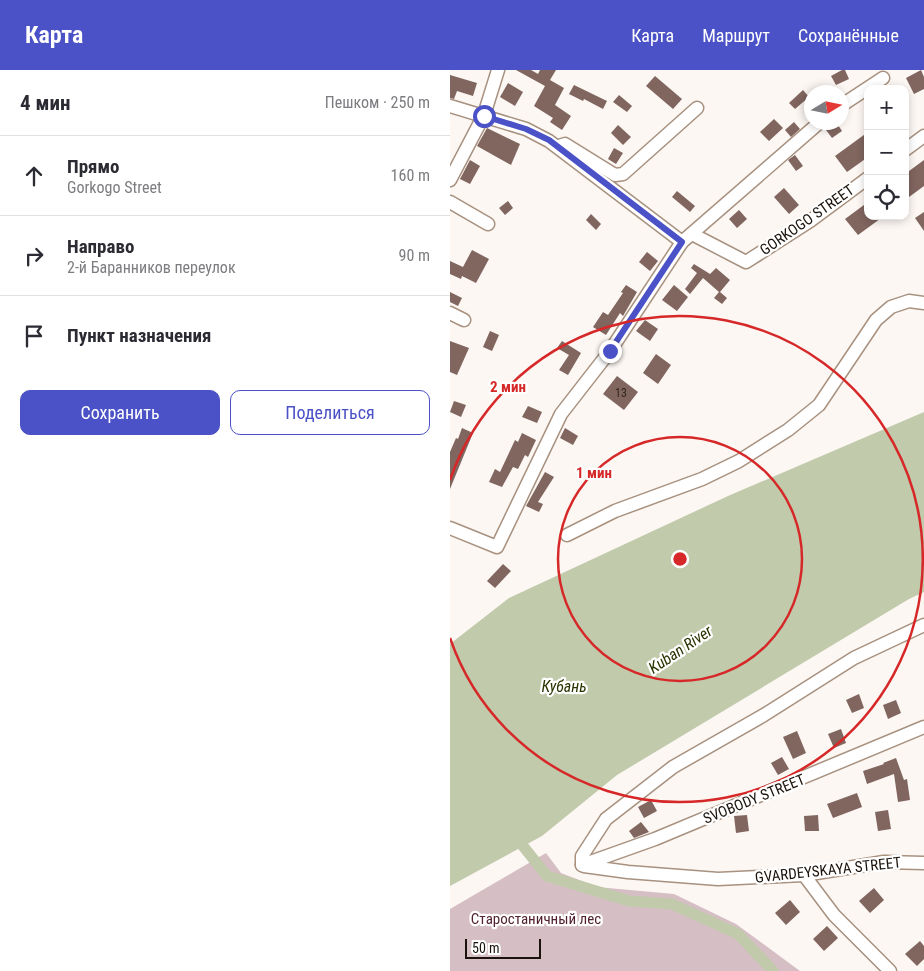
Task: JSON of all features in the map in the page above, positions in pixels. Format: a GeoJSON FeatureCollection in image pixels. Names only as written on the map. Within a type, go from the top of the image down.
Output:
{"type":"FeatureCollection","features":[{"type":"Feature","properties":{"kind":"street"},"geometry":{"type":"LineString","coordinates":[[450,180],[484,116],[498,70]]}},
{"type":"Feature","properties":{"kind":"street"},"geometry":{"type":"LineString","coordinates":[[849,100],[883,78]]}},
{"type":"Feature","properties":{"kind":"street","name":"GORKOGO STREET"},"geometry":{"type":"LineString","coordinates":[[450,106],[526,129],[549,140],[687,238],[746,262],[810,221],[864,181]]}},
{"type":"Feature","properties":{"kind":"street","name":"GORKOGO STREET"},"geometry":{"type":"LineString","coordinates":[[557,147],[565,144],[615,174],[623,174],[697,108]]}},
{"type":"Feature","properties":{"kind":"street"},"geometry":{"type":"LineString","coordinates":[[450,528],[497,546],[561,414],[610,351],[687,238],[811,130]]}},
{"type":"Feature","properties":{"kind":"street"},"geometry":{"type":"LineString","coordinates":[[909,147],[924,136]]}},
{"type":"Feature","properties":{"kind":"street"},"geometry":{"type":"LineString","coordinates":[[450,202],[488,224]]}},
{"type":"Feature","properties":{"kind":"street"},"geometry":{"type":"LineString","coordinates":[[567,535],[615,511],[702,479],[747,456],[788,430],[819,404],[876,320],[891,307],[909,302],[924,303]]}},
{"type":"Feature","properties":{"kind":"street"},"geometry":{"type":"LineString","coordinates":[[450,313],[464,320]]}},
{"type":"Feature","properties":{"kind":"street"},"geometry":{"type":"LineString","coordinates":[[582,865],[582,856],[606,819],[673,767],[764,715],[854,658],[924,625]]}},
{"type":"Feature","properties":{"kind":"street","name":"SVOBODY STREET"},"geometry":{"type":"LineString","coordinates":[[582,865],[654,840],[924,727]]}},
{"type":"Feature","properties":{"kind":"street","name":"GVARDEYSKAYA STREET"},"geometry":{"type":"LineString","coordinates":[[582,865],[628,872],[718,879],[804,875],[884,862],[924,863]]}},
{"type":"Feature","properties":{"kind":"street"},"geometry":{"type":"LineString","coordinates":[[804,875],[834,915],[890,971]]}},
{"type":"Feature","properties":{"kind":"green space","name":"Старостаничный лес"},"geometry":{"type":"Polygon","coordinates":[[[546,853],[561,873],[597,887],[674,894],[736,924],[800,971],[450,971],[450,909],[546,853]]]}},
{"type":"Feature","properties":{"kind":"water","name":"Кубань"},"geometry":{"type":"Polygon","coordinates":[[[924,412],[924,592],[909,599],[617,775],[542,836],[450,886],[450,644],[509,598],[728,496],[924,412]]]}},
{"type":"Feature","properties":{"kind":"building"},"geometry":{"type":"Polygon","coordinates":[[[516,70],[531,70],[538,74],[540,70],[556,70],[550,80],[564,88],[555,105],[571,116],[562,130],[550,122],[553,118],[534,106],[545,86],[516,70]]]}},
{"type":"Feature","properties":{"kind":"building"},"geometry":{"type":"Polygon","coordinates":[[[845,70],[849,79],[836,85],[831,76],[845,70]]]}},
{"type":"Feature","properties":{"kind":"building"},"geometry":{"type":"Polygon","coordinates":[[[921,70],[924,77],[924,89],[914,94],[906,78],[921,70]]]}},
{"type":"Feature","properties":{"kind":"building"},"geometry":{"type":"Polygon","coordinates":[[[450,75],[477,83],[473,96],[457,91],[454,99],[450,98],[450,75]]]}},
{"type":"Feature","properties":{"kind":"building"},"geometry":{"type":"Polygon","coordinates":[[[655,76],[682,99],[673,109],[646,86],[655,76]]]}},
{"type":"Feature","properties":{"kind":"building"},"geometry":{"type":"Polygon","coordinates":[[[508,83],[523,92],[515,106],[500,97],[508,83]]]}},
{"type":"Feature","properties":{"kind":"building"},"geometry":{"type":"Polygon","coordinates":[[[574,85],[607,101],[603,109],[569,94],[574,85]]]}},
{"type":"Feature","properties":{"kind":"building"},"geometry":{"type":"Polygon","coordinates":[[[803,90],[804,91],[804,101],[795,109],[789,103],[803,90]]]}},
{"type":"Feature","properties":{"kind":"building"},"geometry":{"type":"Polygon","coordinates":[[[619,95],[632,106],[627,112],[613,102],[619,95]]]}},
{"type":"Feature","properties":{"kind":"building"},"geometry":{"type":"Polygon","coordinates":[[[774,119],[783,128],[769,141],[760,132],[774,119]]]}},
{"type":"Feature","properties":{"kind":"building"},"geometry":{"type":"Polygon","coordinates":[[[794,122],[800,129],[791,137],[785,130],[794,122]]]}},
{"type":"Feature","properties":{"kind":"building"},"geometry":{"type":"Polygon","coordinates":[[[618,125],[631,137],[623,145],[611,133],[618,125]]]}},
{"type":"Feature","properties":{"kind":"building"},"geometry":{"type":"Polygon","coordinates":[[[487,128],[520,144],[511,165],[477,146],[487,128]]]}},
{"type":"Feature","properties":{"kind":"building"},"geometry":{"type":"Polygon","coordinates":[[[826,130],[841,130],[842,131],[832,138],[826,130]]]}},
{"type":"Feature","properties":{"kind":"building"},"geometry":{"type":"Polygon","coordinates":[[[864,135],[864,160],[847,172],[835,156],[864,135]]]}},
{"type":"Feature","properties":{"kind":"building"},"geometry":{"type":"Polygon","coordinates":[[[614,148],[623,153],[616,164],[608,159],[614,148]]]}},
{"type":"Feature","properties":{"kind":"building"},"geometry":{"type":"Polygon","coordinates":[[[795,155],[803,166],[796,171],[788,160],[795,155]]]}},
{"type":"Feature","properties":{"kind":"building"},"geometry":{"type":"Polygon","coordinates":[[[470,160],[480,166],[470,184],[460,179],[470,160]]]}},
{"type":"Feature","properties":{"kind":"building"},"geometry":{"type":"Polygon","coordinates":[[[924,160],[924,186],[909,197],[909,175],[909,171],[924,160]]]}},
{"type":"Feature","properties":{"kind":"building"},"geometry":{"type":"Polygon","coordinates":[[[784,188],[799,205],[789,214],[774,197],[784,188]]]}},
{"type":"Feature","properties":{"kind":"building"},"geometry":{"type":"Polygon","coordinates":[[[677,191],[695,206],[690,212],[672,197],[677,191]]]}},
{"type":"Feature","properties":{"kind":"building"},"geometry":{"type":"Polygon","coordinates":[[[508,201],[513,208],[505,215],[499,208],[508,201]]]}},
{"type":"Feature","properties":{"kind":"building"},"geometry":{"type":"Polygon","coordinates":[[[864,205],[864,220],[879,220],[858,235],[845,219],[864,205]]]}},
{"type":"Feature","properties":{"kind":"building"},"geometry":{"type":"Polygon","coordinates":[[[739,210],[747,219],[737,228],[729,219],[739,210]]]}},
{"type":"Feature","properties":{"kind":"building"},"geometry":{"type":"Polygon","coordinates":[[[924,212],[924,231],[915,218],[924,212]]]}},
{"type":"Feature","properties":{"kind":"building"},"geometry":{"type":"Polygon","coordinates":[[[591,214],[601,224],[596,230],[586,220],[591,214]]]}},
{"type":"Feature","properties":{"kind":"building"},"geometry":{"type":"Polygon","coordinates":[[[472,250],[489,259],[476,283],[462,276],[461,279],[450,274],[450,261],[463,267],[472,250]]]}},
{"type":"Feature","properties":{"kind":"building"},"geometry":{"type":"Polygon","coordinates":[[[647,252],[658,261],[650,271],[639,262],[647,252]]]}},
{"type":"Feature","properties":{"kind":"building"},"geometry":{"type":"Polygon","coordinates":[[[694,264],[710,274],[716,268],[730,280],[720,292],[727,298],[722,304],[714,298],[719,292],[703,278],[690,294],[685,289],[697,273],[691,268],[694,264]]]}},
{"type":"Feature","properties":{"kind":"building"},"geometry":{"type":"Polygon","coordinates":[[[626,285],[637,292],[623,316],[620,313],[606,335],[593,327],[603,312],[608,315],[623,293],[621,292],[626,285]]]}},
{"type":"Feature","properties":{"kind":"building"},"geometry":{"type":"Polygon","coordinates":[[[674,285],[688,297],[677,311],[662,300],[674,285]]]}},
{"type":"Feature","properties":{"kind":"building"},"geometry":{"type":"Polygon","coordinates":[[[450,292],[462,298],[458,306],[450,302],[450,292]]]}},
{"type":"Feature","properties":{"kind":"building"},"geometry":{"type":"Polygon","coordinates":[[[645,320],[658,329],[650,341],[636,331],[645,320]]]}},
{"type":"Feature","properties":{"kind":"building"},"geometry":{"type":"Polygon","coordinates":[[[490,331],[499,335],[492,351],[483,347],[490,331]]]}},
{"type":"Feature","properties":{"kind":"building"},"geometry":{"type":"Polygon","coordinates":[[[450,341],[469,348],[457,375],[450,372],[450,341]]]}},
{"type":"Feature","properties":{"kind":"building"},"geometry":{"type":"Polygon","coordinates":[[[562,341],[581,353],[568,375],[559,370],[569,355],[557,348],[562,341]]]}},
{"type":"Feature","properties":{"kind":"building"},"geometry":{"type":"Polygon","coordinates":[[[656,354],[671,365],[658,384],[643,373],[656,354]]]}},
{"type":"Feature","properties":{"kind":"building"},"geometry":{"type":"Polygon","coordinates":[[[617,376],[638,392],[624,410],[603,394],[617,376]]]}},
{"type":"Feature","properties":{"kind":"building"},"geometry":{"type":"Polygon","coordinates":[[[454,401],[466,405],[461,417],[450,412],[454,401]]]}},
{"type":"Feature","properties":{"kind":"building"},"geometry":{"type":"Polygon","coordinates":[[[528,406],[542,412],[537,423],[522,417],[528,406]]]}},
{"type":"Feature","properties":{"kind":"building"},"geometry":{"type":"Polygon","coordinates":[[[462,428],[473,433],[450,489],[450,452],[462,428]]]}},
{"type":"Feature","properties":{"kind":"building"},"geometry":{"type":"Polygon","coordinates":[[[565,428],[578,436],[573,445],[560,438],[565,428]]]}},
{"type":"Feature","properties":{"kind":"building"},"geometry":{"type":"Polygon","coordinates":[[[522,433],[536,440],[528,457],[525,455],[518,469],[513,467],[502,487],[489,482],[495,469],[500,472],[515,440],[518,442],[522,433]]]}},
{"type":"Feature","properties":{"kind":"building"},"geometry":{"type":"Polygon","coordinates":[[[545,472],[554,477],[538,502],[543,504],[539,512],[526,506],[545,472]]]}},
{"type":"Feature","properties":{"kind":"building"},"geometry":{"type":"Polygon","coordinates":[[[503,564],[511,571],[495,588],[487,581],[503,564]]]}},
{"type":"Feature","properties":{"kind":"building"},"geometry":{"type":"Polygon","coordinates":[[[859,694],[864,708],[852,713],[846,700],[859,694]]]}},
{"type":"Feature","properties":{"kind":"building"},"geometry":{"type":"Polygon","coordinates":[[[896,700],[901,713],[888,719],[883,705],[896,700]]]}},
{"type":"Feature","properties":{"kind":"building"},"geometry":{"type":"Polygon","coordinates":[[[841,729],[846,743],[834,748],[828,734],[841,729]]]}},
{"type":"Feature","properties":{"kind":"building"},"geometry":{"type":"Polygon","coordinates":[[[797,731],[806,753],[793,759],[783,737],[797,731]]]}},
{"type":"Feature","properties":{"kind":"building"},"geometry":{"type":"Polygon","coordinates":[[[782,757],[789,769],[778,775],[771,763],[782,757]]]}},
{"type":"Feature","properties":{"kind":"building"},"geometry":{"type":"Polygon","coordinates":[[[896,758],[904,780],[907,779],[910,800],[898,802],[894,774],[867,784],[863,771],[896,758]]]}},
{"type":"Feature","properties":{"kind":"building"},"geometry":{"type":"Polygon","coordinates":[[[857,793],[862,807],[833,818],[827,804],[857,793]]]}},
{"type":"Feature","properties":{"kind":"building"},"geometry":{"type":"Polygon","coordinates":[[[651,800],[657,811],[644,818],[638,807],[651,800]]]}},
{"type":"Feature","properties":{"kind":"building"},"geometry":{"type":"Polygon","coordinates":[[[888,810],[891,829],[878,831],[875,812],[888,810]]]}},
{"type":"Feature","properties":{"kind":"building"},"geometry":{"type":"Polygon","coordinates":[[[747,815],[749,831],[736,833],[734,816],[747,815]]]}},
{"type":"Feature","properties":{"kind":"building"},"geometry":{"type":"Polygon","coordinates":[[[818,815],[819,831],[805,831],[804,816],[818,815]]]}},
{"type":"Feature","properties":{"kind":"building"},"geometry":{"type":"Polygon","coordinates":[[[641,822],[649,832],[634,838],[629,831],[641,822]]]}},
{"type":"Feature","properties":{"kind":"building"},"geometry":{"type":"Polygon","coordinates":[[[874,888],[884,900],[870,913],[859,901],[874,888]]]}},
{"type":"Feature","properties":{"kind":"building"},"geometry":{"type":"Polygon","coordinates":[[[790,900],[800,912],[786,925],[775,913],[790,900]]]}},
{"type":"Feature","properties":{"kind":"building"},"geometry":{"type":"Polygon","coordinates":[[[827,926],[838,938],[824,951],[813,939],[827,926]]]}},
{"type":"Feature","properties":{"kind":"building"},"geometry":{"type":"Polygon","coordinates":[[[920,941],[924,946],[924,959],[917,966],[905,954],[920,941]]]}},
{"type":"Feature","properties":{"kind":"waterway"},"geometry":{"type":"LineString","coordinates":[[523,846],[547,876],[629,901],[672,904],[738,934],[773,971]]}},
{"type":"Feature","properties":{"kind":"route"},"geometry":{"type":"LineString","coordinates":[[484,116],[526,129],[549,140],[682,242],[610,351]]}},
{"type":"Feature","properties":{"kind":"water label","name":"Kuban River"},"geometry":{"type":"Point","coordinates":[680,649]}}]}
